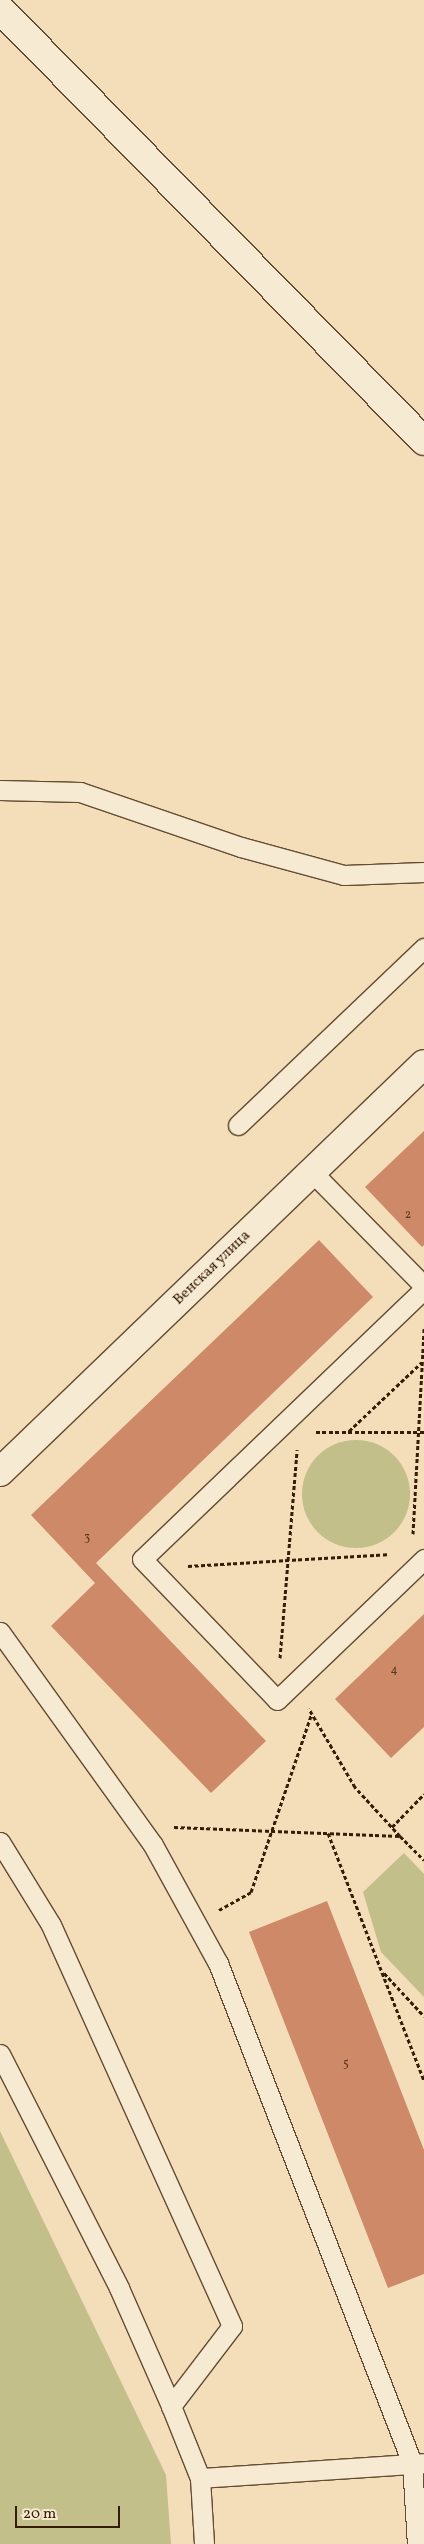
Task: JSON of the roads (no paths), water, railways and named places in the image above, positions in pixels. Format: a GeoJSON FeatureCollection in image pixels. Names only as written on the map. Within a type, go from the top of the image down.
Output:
{"type":"FeatureCollection","features":[{"type":"Feature","properties":{"kind":"street"},"geometry":{"type":"LineString","coordinates":[[0,9],[424,441]]}},
{"type":"Feature","properties":{"kind":"street","name":"Венская улица"},"geometry":{"type":"LineString","coordinates":[[0,1472],[424,1064]]}},
{"type":"Feature","properties":{"kind":"lane"},"geometry":{"type":"LineString","coordinates":[[0,790],[80,792],[241,847],[344,875],[424,872]]}},
{"type":"Feature","properties":{"kind":"lane"},"geometry":{"type":"LineString","coordinates":[[238,1125],[424,948]]}},
{"type":"Feature","properties":{"kind":"lane"},"geometry":{"type":"LineString","coordinates":[[312,1172],[424,1287],[142,1559],[277,1700],[416,1561]]}},
{"type":"Feature","properties":{"kind":"lane"},"geometry":{"type":"LineString","coordinates":[[0,1632],[153,1845],[218,1963],[418,2463],[417,2544]]}},
{"type":"Feature","properties":{"kind":"lane"},"geometry":{"type":"LineString","coordinates":[[0,1842],[51,1925],[232,2326],[171,2406]]}},
{"type":"Feature","properties":{"kind":"lane"},"geometry":{"type":"LineString","coordinates":[[0,2054],[119,2288],[171,2406],[200,2478],[204,2544]]}},
{"type":"Feature","properties":{"kind":"lane"},"geometry":{"type":"LineString","coordinates":[[200,2478],[418,2463]]}}]}
